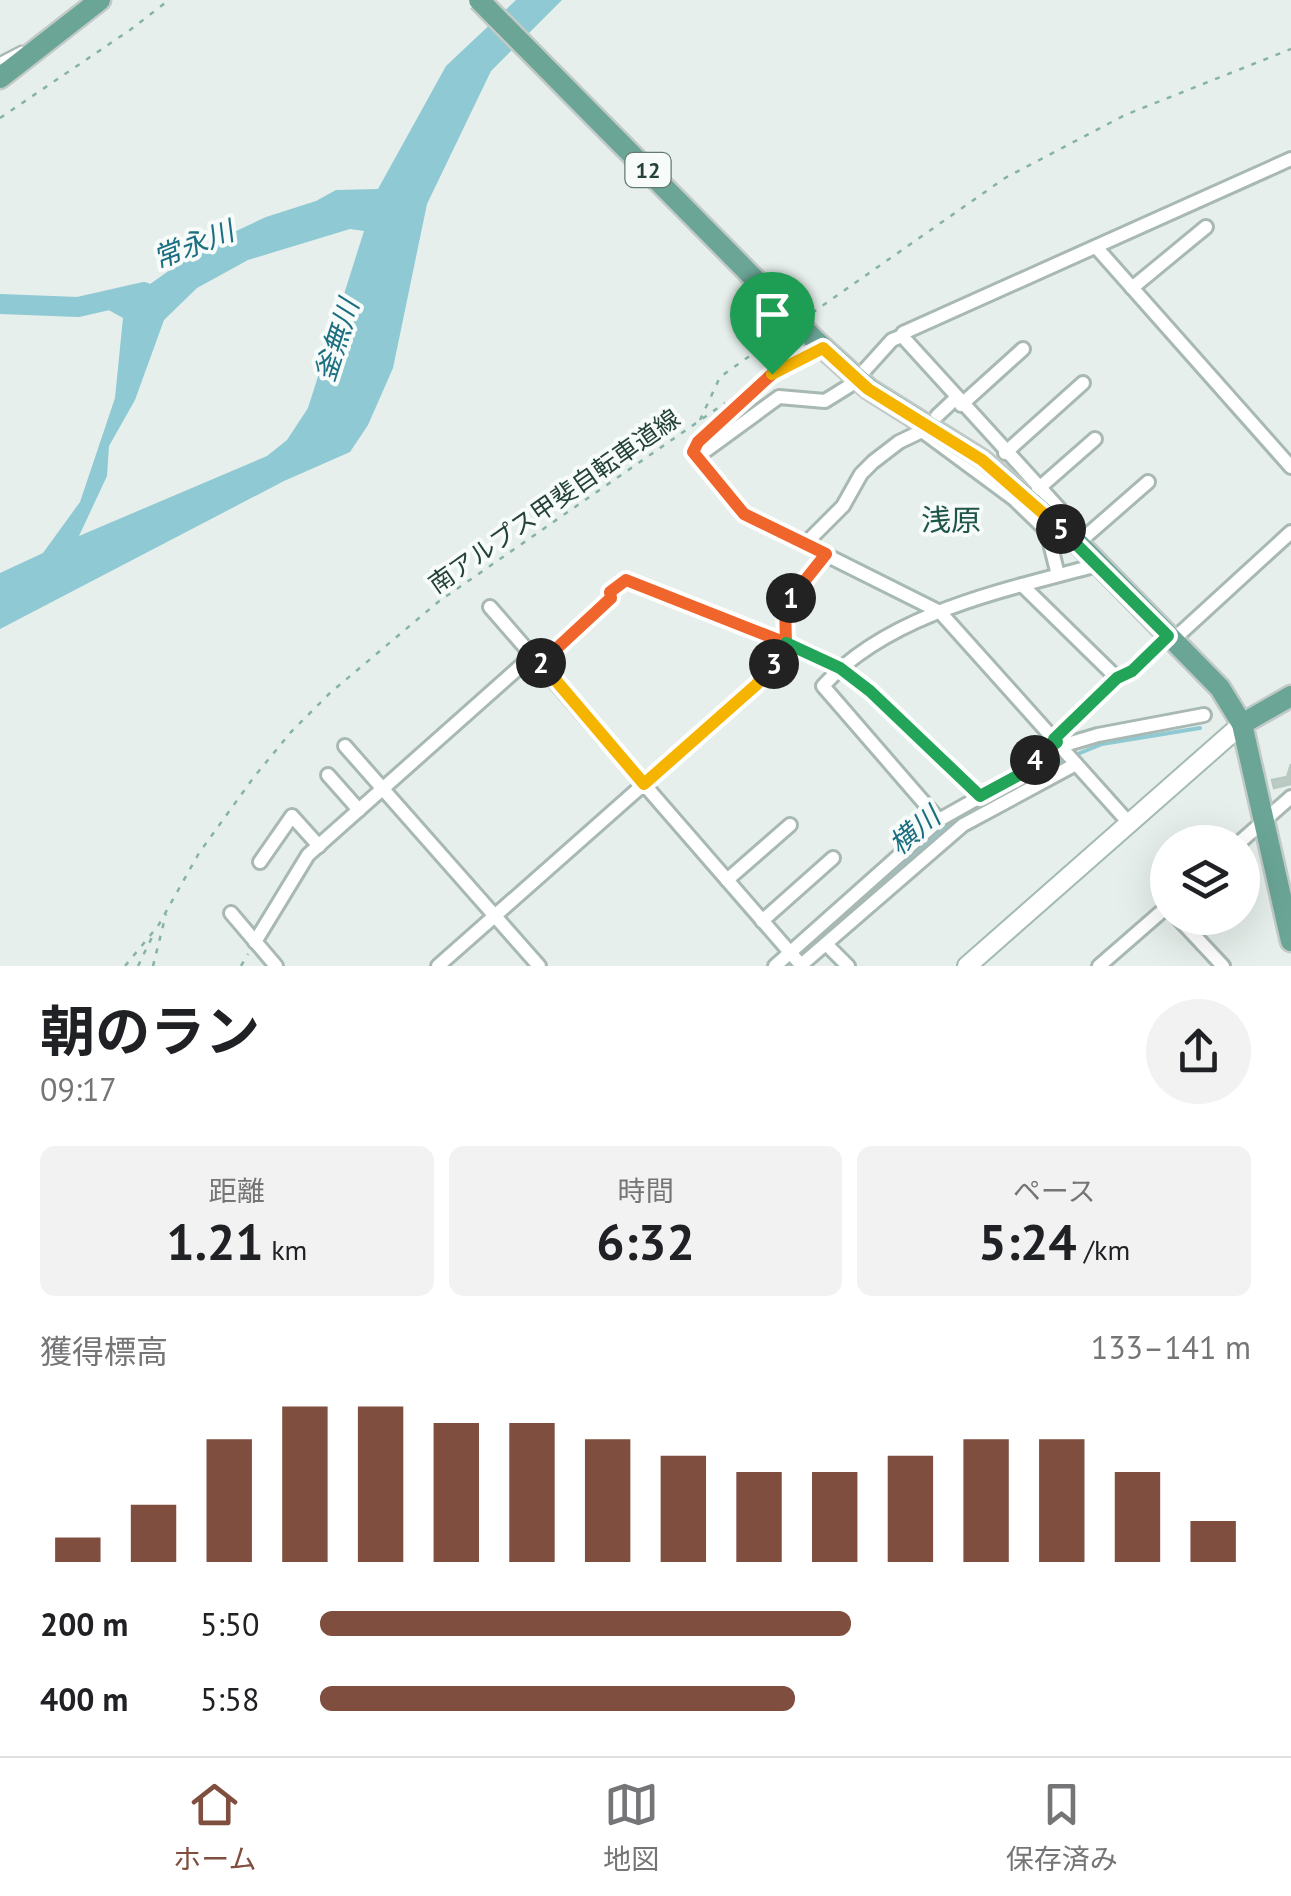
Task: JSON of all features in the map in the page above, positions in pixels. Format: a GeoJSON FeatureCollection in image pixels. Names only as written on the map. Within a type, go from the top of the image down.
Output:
{"type":"FeatureCollection","features":[{"type":"Feature","properties":{"kind":"main road"},"geometry":{"type":"LineString","coordinates":[[0,78],[100,0]]}},
{"type":"Feature","properties":{"kind":"main road","name":"12"},"geometry":{"type":"LineString","coordinates":[[479,0],[819,345],[868,389],[982,460],[1082,541],[1097,565],[1220,688],[1242,724],[1291,940]]}},
{"type":"Feature","properties":{"kind":"main road"},"geometry":{"type":"LineString","coordinates":[[966,966],[1242,724],[1291,696]]}},
{"type":"Feature","properties":{"kind":"street"},"geometry":{"type":"LineString","coordinates":[[864,371],[903,333],[1290,162]]}},
{"type":"Feature","properties":{"kind":"street"},"geometry":{"type":"LineString","coordinates":[[1132,288],[1206,227]]}},
{"type":"Feature","properties":{"kind":"street"},"geometry":{"type":"LineString","coordinates":[[1096,247],[1291,467]]}},
{"type":"Feature","properties":{"kind":"street"},"geometry":{"type":"LineString","coordinates":[[902,336],[1082,541],[1148,482]]}},
{"type":"Feature","properties":{"kind":"street"},"geometry":{"type":"LineString","coordinates":[[937,416],[1022,349]]}},
{"type":"Feature","properties":{"kind":"street"},"geometry":{"type":"LineString","coordinates":[[1005,453],[1083,383]]}},
{"type":"Feature","properties":{"kind":"street"},"geometry":{"type":"LineString","coordinates":[[849,386],[826,401],[779,397],[695,455],[744,514],[940,612],[1129,822]]}},
{"type":"Feature","properties":{"kind":"street"},"geometry":{"type":"LineString","coordinates":[[806,544],[843,506],[860,474],[899,442],[922,431],[1014,499],[1047,531],[1058,575]]}},
{"type":"Feature","properties":{"kind":"street"},"geometry":{"type":"LineString","coordinates":[[1038,488],[1095,439]]}},
{"type":"Feature","properties":{"kind":"street"},"geometry":{"type":"LineString","coordinates":[[490,608],[801,966],[963,825],[1064,750],[1117,678],[1132,671],[1291,532]]}},
{"type":"Feature","properties":{"kind":"street"},"geometry":{"type":"LineString","coordinates":[[438,966],[756,685],[772,668],[786,643],[785,606],[826,554]]}},
{"type":"Feature","properties":{"kind":"street"},"geometry":{"type":"LineString","coordinates":[[939,820],[823,686],[840,668],[925,616],[1097,565]]}},
{"type":"Feature","properties":{"kind":"street"},"geometry":{"type":"LineString","coordinates":[[610,592],[626,580],[840,668],[870,691],[980,796]]}},
{"type":"Feature","properties":{"kind":"street"},"geometry":{"type":"LineString","coordinates":[[1022,585],[1117,678]]}},
{"type":"Feature","properties":{"kind":"street"},"geometry":{"type":"LineString","coordinates":[[256,942],[308,855],[536,660]]}},
{"type":"Feature","properties":{"kind":"street"},"geometry":{"type":"LineString","coordinates":[[775,966],[939,820],[980,796],[1098,735],[1204,716]]}},
{"type":"Feature","properties":{"kind":"street"},"geometry":{"type":"LineString","coordinates":[[346,746],[539,966]]}},
{"type":"Feature","properties":{"kind":"street"},"geometry":{"type":"LineString","coordinates":[[328,775],[359,810]]}},
{"type":"Feature","properties":{"kind":"street"},"geometry":{"type":"LineString","coordinates":[[1259,825],[1291,796]]}},
{"type":"Feature","properties":{"kind":"street"},"geometry":{"type":"LineString","coordinates":[[260,862],[292,816],[319,846]]}},
{"type":"Feature","properties":{"kind":"street"},"geometry":{"type":"LineString","coordinates":[[727,880],[790,825]]}},
{"type":"Feature","properties":{"kind":"street"},"geometry":{"type":"LineString","coordinates":[[762,921],[833,858]]}},
{"type":"Feature","properties":{"kind":"street"},"geometry":{"type":"LineString","coordinates":[[231,912],[276,966]]}},
{"type":"Feature","properties":{"kind":"street"},"geometry":{"type":"LineString","coordinates":[[1099,966],[1150,921]]}},
{"type":"Feature","properties":{"kind":"street"},"geometry":{"type":"LineString","coordinates":[[1194,935],[1222,966]]}},
{"type":"Feature","properties":{"kind":"street"},"geometry":{"type":"LineString","coordinates":[[826,944],[848,966]]}},
{"type":"Feature","properties":{"kind":"street"},"geometry":{"type":"LineString","coordinates":[[1113,953],[1125,966]]}},
{"type":"Feature","properties":{"kind":"lane"},"geometry":{"type":"LineString","coordinates":[[0,61],[75,20]]}},
{"type":"Feature","properties":{"kind":"lane"},"geometry":{"type":"LineString","coordinates":[[695,455],[698,442],[772,374],[819,345]]}},
{"type":"Feature","properties":{"kind":"path"},"geometry":{"type":"LineString","coordinates":[[0,118],[169,0]]}},
{"type":"Feature","properties":{"kind":"path"},"geometry":{"type":"LineString","coordinates":[[806,317],[1004,178],[1125,115],[1291,50]]}},
{"type":"Feature","properties":{"kind":"path","name":"南アルプス甲斐自転車道線"},"geometry":{"type":"LineString","coordinates":[[125,966],[158,926],[199,853],[254,777],[330,693],[438,602],[699,422],[720,377],[790,328]]}},
{"type":"Feature","properties":{"kind":"path"},"geometry":{"type":"LineString","coordinates":[[536,660],[611,598],[610,592]]}},
{"type":"Feature","properties":{"kind":"path"},"geometry":{"type":"LineString","coordinates":[[138,966],[167,908]]}},
{"type":"Feature","properties":{"kind":"path"},"geometry":{"type":"LineString","coordinates":[[152,966],[167,908]]}},
{"type":"Feature","properties":{"kind":"path"},"geometry":{"type":"LineString","coordinates":[[241,966],[256,942]]}},
{"type":"Feature","properties":{"kind":"water","name":"釜無川"},"geometry":{"type":"Polygon","coordinates":[[[516,0],[562,0],[491,71],[427,204],[393,368],[368,425],[350,452],[284,481],[0,629],[0,573],[43,553],[80,502],[115,398],[123,318],[96,303],[136,294],[204,246],[266,217],[316,201],[336,190],[378,189],[446,66],[516,0]],[[350,229],[248,260],[197,288],[164,320],[135,400],[109,446],[107,476],[79,536],[267,456],[287,440],[308,408],[364,231],[350,229]]]}},
{"type":"Feature","properties":{"kind":"building"},"geometry":{"type":"Polygon","coordinates":[[[1291,764],[1291,784],[1274,788],[1272,780],[1287,777],[1291,764]]]}},
{"type":"Feature","properties":{"kind":"waterway","name":"常永川"},"geometry":{"type":"LineString","coordinates":[[0,304],[78,307],[144,292]]}},
{"type":"Feature","properties":{"kind":"waterway","name":"横川"},"geometry":{"type":"LineString","coordinates":[[799,956],[948,825],[983,803],[1058,762],[1102,744],[1200,728]]}},
{"type":"Feature","properties":{"kind":"district","name":"浅原"},"geometry":{"type":"Point","coordinates":[951,519]}},
{"type":"Feature","properties":{"kind":"route"},"geometry":{"type":"LineString","coordinates":[[772,374],[698,442],[693,452],[744,514],[826,554],[785,606],[786,643],[626,580],[540,664],[644,784],[756,685],[772,668],[786,643],[840,668],[870,691],[980,796],[1017,776],[1057,742],[1054,739],[1117,678],[1132,671],[1168,636],[1079,544],[982,460],[868,389],[823,348],[772,374]]}}]}
